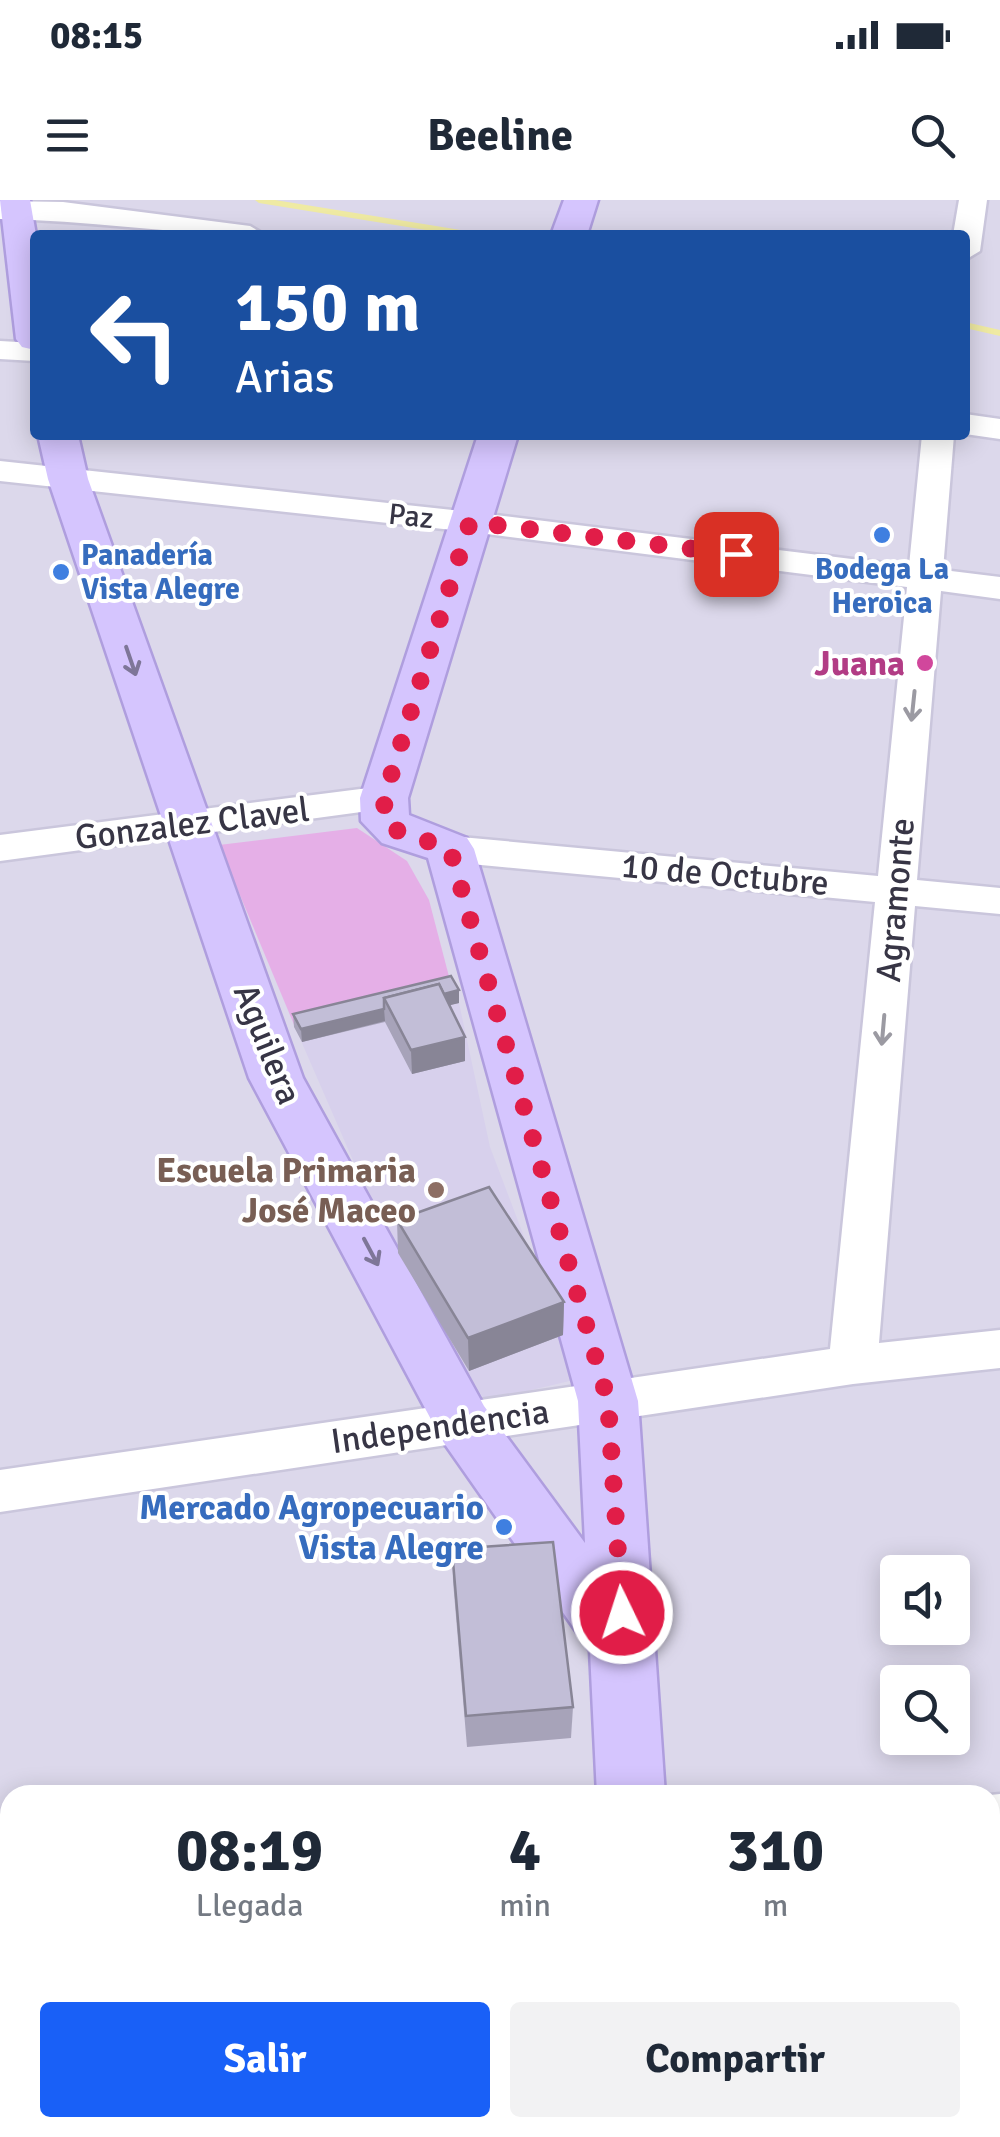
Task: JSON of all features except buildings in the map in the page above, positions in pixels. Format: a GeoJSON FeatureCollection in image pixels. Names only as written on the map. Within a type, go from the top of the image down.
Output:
{"type":"FeatureCollection","features":[{"type":"Feature","properties":{"kind":"street"},"geometry":{"type":"LineString","coordinates":[[571,230],[581,200]]}},
{"type":"Feature","properties":{"kind":"street"},"geometry":{"type":"LineString","coordinates":[[968,230],[972,200]]}},
{"type":"Feature","properties":{"kind":"street"},"geometry":{"type":"LineString","coordinates":[[30,314],[9,207],[211,230]]}},
{"type":"Feature","properties":{"kind":"street"},"geometry":{"type":"LineString","coordinates":[[0,350],[30,352]]}},
{"type":"Feature","properties":{"kind":"street"},"geometry":{"type":"LineString","coordinates":[[970,425],[1000,429]]}},
{"type":"Feature","properties":{"kind":"street"},"geometry":{"type":"LineString","coordinates":[[496,440],[384,798],[385,821],[390,828],[450,849],[608,1401],[631,1785]]}},
{"type":"Feature","properties":{"kind":"street","name":"Agramonte"},"geometry":{"type":"LineString","coordinates":[[853,1365],[938,440]]}},
{"type":"Feature","properties":{"kind":"street","name":"Paz"},"geometry":{"type":"LineString","coordinates":[[0,472],[63,457],[470,522],[1000,588]]}},
{"type":"Feature","properties":{"kind":"street","name":"Aguilera"},"geometry":{"type":"LineString","coordinates":[[63,457],[276,1078],[463,1423],[625,1648]]}},
{"type":"Feature","properties":{"kind":"street","name":"Gonzalez Clavel"},"geometry":{"type":"LineString","coordinates":[[0,848],[384,798]]}},
{"type":"Feature","properties":{"kind":"street","name":"10 de Octubre"},"geometry":{"type":"LineString","coordinates":[[450,849],[1000,901]]}},
{"type":"Feature","properties":{"kind":"street","name":"Independencia"},"geometry":{"type":"LineString","coordinates":[[6,1491],[853,1365],[1000,1349]]}},
{"type":"Feature","properties":{"kind":"shaded area"},"geometry":{"type":"Polygon","coordinates":[[[0,200],[1000,200],[1000,1785],[0,1785],[0,200]]]}},
{"type":"Feature","properties":{"kind":"shaded area"},"geometry":{"type":"Polygon","coordinates":[[[357,828],[407,861],[429,900],[452,988],[295,1027],[219,845],[357,828]]]}},
{"type":"Feature","properties":{"kind":"shaded area","name":"Escuela Primaria José Maceo"},"geometry":{"type":"Polygon","coordinates":[[[452,988],[459,1003],[490,1147],[578,1379],[485,1401],[385,1234],[295,1027],[452,988]]]}},
{"type":"Feature","properties":{"kind":"waterway"},"geometry":{"type":"LineString","coordinates":[[259,200],[442,230]]}},
{"type":"Feature","properties":{"kind":"waterway"},"geometry":{"type":"LineString","coordinates":[[970,326],[1000,333]]}},
{"type":"Feature","properties":{"kind":"place","name":"Bodega La Heroica"},"geometry":{"type":"Point","coordinates":[882,535]}},
{"type":"Feature","properties":{"kind":"place","name":"Panadería Vista Alegre"},"geometry":{"type":"Point","coordinates":[61,572]}},
{"type":"Feature","properties":{"kind":"place","name":"Juana"},"geometry":{"type":"Point","coordinates":[925,663]}},
{"type":"Feature","properties":{"kind":"place","name":"Escuela Primaria José Maceo"},"geometry":{"type":"Point","coordinates":[436,1190]}},
{"type":"Feature","properties":{"kind":"place","name":"Mercado Agropecuario Vista Alegre"},"geometry":{"type":"Point","coordinates":[504,1527]}},
{"type":"Feature","properties":{"kind":"route"},"geometry":{"type":"LineString","coordinates":[[622,1613],[608,1401],[450,849],[390,828],[385,821],[384,798],[470,522],[736,554]]}}]}
